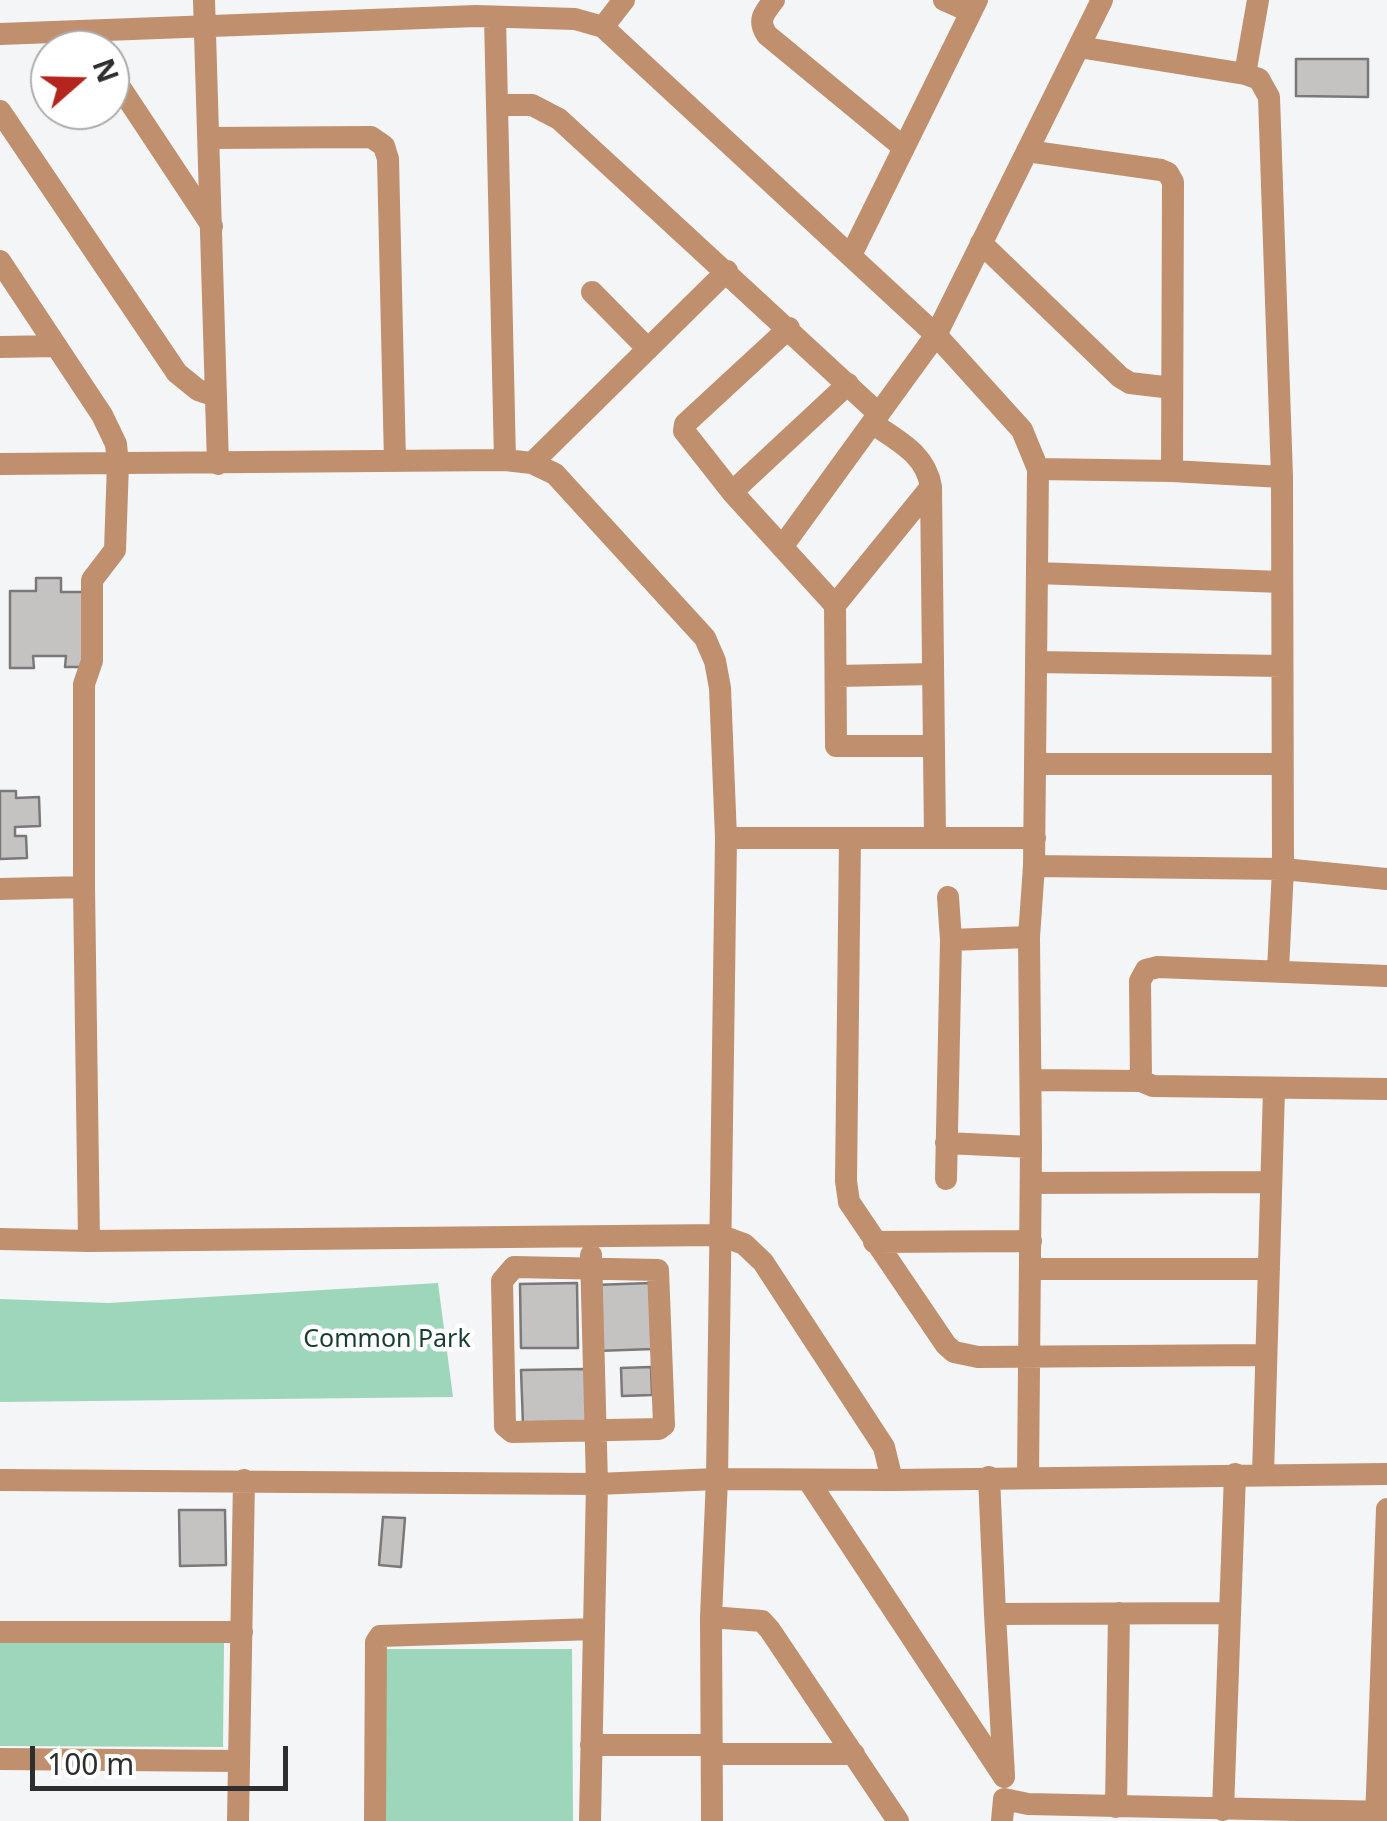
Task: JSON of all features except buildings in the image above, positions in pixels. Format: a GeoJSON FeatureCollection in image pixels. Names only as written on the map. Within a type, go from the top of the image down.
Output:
{"type":"FeatureCollection","features":[{"type":"Feature","properties":{"kind":"street"},"geometry":{"type":"LineString","coordinates":[[204,0],[218,464]]}},
{"type":"Feature","properties":{"kind":"street"},"geometry":{"type":"LineString","coordinates":[[603,27],[624,0]]}},
{"type":"Feature","properties":{"kind":"street"},"geometry":{"type":"LineString","coordinates":[[774,0],[761,16],[760,26],[767,35],[903,147]]}},
{"type":"Feature","properties":{"kind":"street"},"geometry":{"type":"LineString","coordinates":[[851,256],[974,6],[944,0]]}},
{"type":"Feature","properties":{"kind":"street"},"geometry":{"type":"LineString","coordinates":[[782,547],[936,336],[1102,0]]}},
{"type":"Feature","properties":{"kind":"street"},"geometry":{"type":"LineString","coordinates":[[1245,74],[1258,0]]}},
{"type":"Feature","properties":{"kind":"street"},"geometry":{"type":"LineString","coordinates":[[486,11],[499,104],[505,460]]}},
{"type":"Feature","properties":{"kind":"street"},"geometry":{"type":"LineString","coordinates":[[130,37],[206,28],[486,11],[575,19],[603,27],[936,336],[1022,430],[1038,469],[1035,838],[1029,937],[1032,1146],[1028,1477]]}},
{"type":"Feature","properties":{"kind":"street"},"geometry":{"type":"LineString","coordinates":[[0,34],[30,36]]}},
{"type":"Feature","properties":{"kind":"street"},"geometry":{"type":"LineString","coordinates":[[1078,47],[1245,74],[1259,79],[1270,97],[1282,477],[1283,869],[1278,970]]}},
{"type":"Feature","properties":{"kind":"street"},"geometry":{"type":"LineString","coordinates":[[130,102],[212,226]]}},
{"type":"Feature","properties":{"kind":"street"},"geometry":{"type":"LineString","coordinates":[[499,104],[532,105],[550,112],[789,328],[848,384],[876,418],[917,454],[931,487],[935,838]]}},
{"type":"Feature","properties":{"kind":"street"},"geometry":{"type":"LineString","coordinates":[[0,111],[176,373],[198,390],[216,396]]}},
{"type":"Feature","properties":{"kind":"street"},"geometry":{"type":"LineString","coordinates":[[209,138],[371,137],[384,146],[388,159],[396,461]]}},
{"type":"Feature","properties":{"kind":"street"},"geometry":{"type":"LineString","coordinates":[[1027,151],[1168,173],[1175,195],[1172,470]]}},
{"type":"Feature","properties":{"kind":"street"},"geometry":{"type":"LineString","coordinates":[[981,244],[1120,377],[1130,383],[1172,388]]}},
{"type":"Feature","properties":{"kind":"street"},"geometry":{"type":"LineString","coordinates":[[0,261],[110,430],[118,464],[115,550],[92,580],[92,661],[84,684],[90,1240]]}},
{"type":"Feature","properties":{"kind":"street"},"geometry":{"type":"LineString","coordinates":[[532,464],[726,272]]}},
{"type":"Feature","properties":{"kind":"street"},"geometry":{"type":"LineString","coordinates":[[592,292],[648,349]]}},
{"type":"Feature","properties":{"kind":"street"},"geometry":{"type":"LineString","coordinates":[[789,328],[685,424],[688,438],[732,492],[835,605]]}},
{"type":"Feature","properties":{"kind":"street"},"geometry":{"type":"LineString","coordinates":[[0,347],[56,346]]}},
{"type":"Feature","properties":{"kind":"street"},"geometry":{"type":"LineString","coordinates":[[732,492],[848,384]]}},
{"type":"Feature","properties":{"kind":"street"},"geometry":{"type":"LineString","coordinates":[[0,464],[505,460],[532,464],[555,474],[705,638],[720,688],[726,838],[717,1479],[711,1618],[712,1821]]}},
{"type":"Feature","properties":{"kind":"street"},"geometry":{"type":"LineString","coordinates":[[1038,469],[1172,470],[1282,477]]}},
{"type":"Feature","properties":{"kind":"street"},"geometry":{"type":"LineString","coordinates":[[931,487],[835,605],[836,746],[934,746]]}},
{"type":"Feature","properties":{"kind":"street"},"geometry":{"type":"LineString","coordinates":[[1037,573],[1281,582]]}},
{"type":"Feature","properties":{"kind":"street"},"geometry":{"type":"LineString","coordinates":[[1036,662],[1282,666]]}},
{"type":"Feature","properties":{"kind":"street"},"geometry":{"type":"LineString","coordinates":[[836,676],[933,674]]}},
{"type":"Feature","properties":{"kind":"street"},"geometry":{"type":"LineString","coordinates":[[1036,764],[1282,764]]}},
{"type":"Feature","properties":{"kind":"street"},"geometry":{"type":"LineString","coordinates":[[726,838],[1035,838]]}},
{"type":"Feature","properties":{"kind":"street"},"geometry":{"type":"LineString","coordinates":[[850,838],[846,1181],[850,1202],[874,1242],[946,1346],[954,1352],[978,1357],[1266,1355]]}},
{"type":"Feature","properties":{"kind":"street"},"geometry":{"type":"LineString","coordinates":[[1034,866],[1283,869],[1387,879]]}},
{"type":"Feature","properties":{"kind":"street"},"geometry":{"type":"LineString","coordinates":[[0,889],[84,886]]}},
{"type":"Feature","properties":{"kind":"street"},"geometry":{"type":"LineString","coordinates":[[946,1180],[948,896]]}},
{"type":"Feature","properties":{"kind":"street"},"geometry":{"type":"LineString","coordinates":[[950,940],[1029,937]]}},
{"type":"Feature","properties":{"kind":"street"},"geometry":{"type":"LineString","coordinates":[[1141,1082],[1140,980],[1146,970],[1158,966],[1387,976]]}},
{"type":"Feature","properties":{"kind":"street"},"geometry":{"type":"LineString","coordinates":[[1030,1080],[1387,1089]]}},
{"type":"Feature","properties":{"kind":"street"},"geometry":{"type":"LineString","coordinates":[[1263,1475],[1274,1089]]}},
{"type":"Feature","properties":{"kind":"street"},"geometry":{"type":"LineString","coordinates":[[946,1143],[1032,1146]]}},
{"type":"Feature","properties":{"kind":"street"},"geometry":{"type":"LineString","coordinates":[[1031,1183],[1271,1182]]}},
{"type":"Feature","properties":{"kind":"street"},"geometry":{"type":"LineString","coordinates":[[0,1238],[719,1235],[744,1244],[762,1262],[884,1447],[892,1480]]}},
{"type":"Feature","properties":{"kind":"street"},"geometry":{"type":"LineString","coordinates":[[590,1236],[597,1484],[590,1821]]}},
{"type":"Feature","properties":{"kind":"street"},"geometry":{"type":"LineString","coordinates":[[874,1242],[1030,1241]]}},
{"type":"Feature","properties":{"kind":"street"},"geometry":{"type":"LineString","coordinates":[[514,1267],[653,1268],[660,1275],[664,1418],[659,1429],[596,1430],[512,1432],[506,1426],[502,1281],[514,1267]]}},
{"type":"Feature","properties":{"kind":"street"},"geometry":{"type":"LineString","coordinates":[[1030,1270],[1268,1269]]}},
{"type":"Feature","properties":{"kind":"street"},"geometry":{"type":"LineString","coordinates":[[1223,1810],[1235,1474]]}},
{"type":"Feature","properties":{"kind":"street"},"geometry":{"type":"LineString","coordinates":[[0,1480],[597,1484],[717,1479],[1387,1474]]}},
{"type":"Feature","properties":{"kind":"street"},"geometry":{"type":"LineString","coordinates":[[989,1477],[1003,1799]]}},
{"type":"Feature","properties":{"kind":"street"},"geometry":{"type":"LineString","coordinates":[[238,1821],[244,1480]]}},
{"type":"Feature","properties":{"kind":"street"},"geometry":{"type":"LineString","coordinates":[[808,1480],[1003,1799],[1030,1812],[1116,1806],[1380,1815],[1387,1509]]}},
{"type":"Feature","properties":{"kind":"street"},"geometry":{"type":"LineString","coordinates":[[995,1614],[1229,1613]]}},
{"type":"Feature","properties":{"kind":"street"},"geometry":{"type":"LineString","coordinates":[[1116,1806],[1119,1614]]}},
{"type":"Feature","properties":{"kind":"street"},"geometry":{"type":"LineString","coordinates":[[711,1618],[762,1621],[898,1821]]}},
{"type":"Feature","properties":{"kind":"street"},"geometry":{"type":"LineString","coordinates":[[374,1821],[376,1642],[380,1636],[594,1630]]}},
{"type":"Feature","properties":{"kind":"street"},"geometry":{"type":"LineString","coordinates":[[0,1632],[242,1632]]}},
{"type":"Feature","properties":{"kind":"street"},"geometry":{"type":"LineString","coordinates":[[591,1745],[854,1754]]}},
{"type":"Feature","properties":{"kind":"street"},"geometry":{"type":"LineString","coordinates":[[0,1760],[239,1761]]}},
{"type":"Feature","properties":{"kind":"green space","name":"Common Park"},"geometry":{"type":"Polygon","coordinates":[[[438,1283],[453,1397],[0,1402],[0,1299],[108,1303],[438,1283]]]}},
{"type":"Feature","properties":{"kind":"green space"},"geometry":{"type":"Polygon","coordinates":[[[0,1641],[224,1643],[223,1747],[0,1746],[0,1641]]]}},
{"type":"Feature","properties":{"kind":"green space"},"geometry":{"type":"Polygon","coordinates":[[[385,1649],[572,1649],[573,1821],[386,1821],[385,1649]]]}}]}
